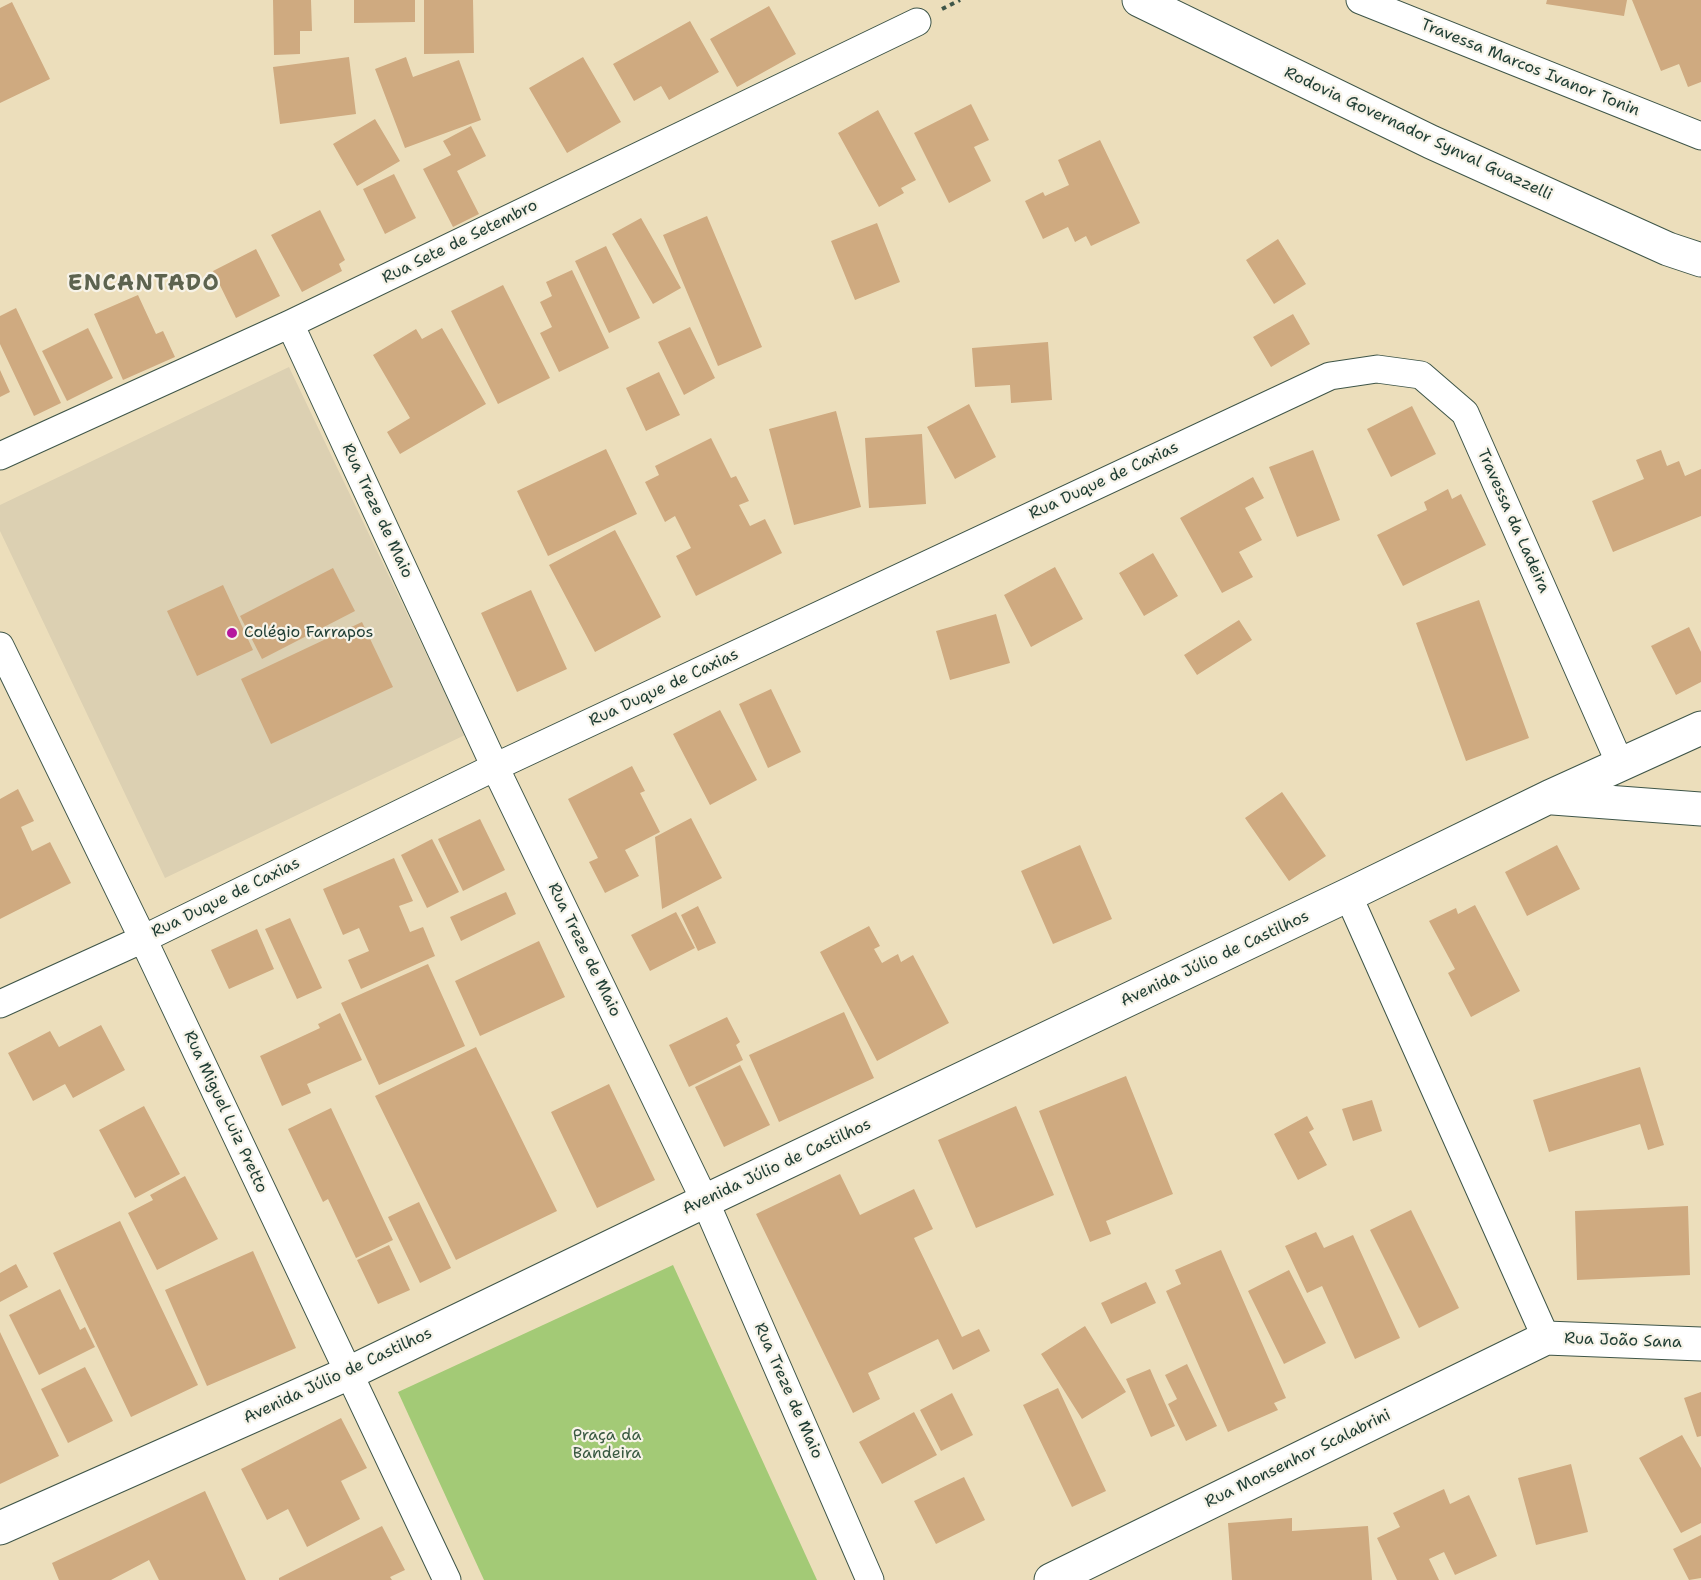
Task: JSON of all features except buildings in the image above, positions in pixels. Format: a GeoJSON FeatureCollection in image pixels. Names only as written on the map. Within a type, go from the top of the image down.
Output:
{"type":"FeatureCollection","features":[{"type":"Feature","properties":{"kind":"street","name":"Rodovia Governador Synval Guazzelli"},"geometry":{"type":"LineString","coordinates":[[1139,0],[1442,147],[1668,249],[1701,260]]}},
{"type":"Feature","properties":{"kind":"street","name":"Travessa Marcos Ivanor Tonin"},"geometry":{"type":"LineString","coordinates":[[1360,0],[1701,136]]}},
{"type":"Feature","properties":{"kind":"street","name":"Rua Sete de Setembro"},"geometry":{"type":"LineString","coordinates":[[0,456],[290,324],[917,22]]}},
{"type":"Feature","properties":{"kind":"street","name":"Rua Treze de Maio"},"geometry":{"type":"LineString","coordinates":[[290,324],[495,767],[705,1201],[870,1580]]}},
{"type":"Feature","properties":{"kind":"street","name":"Travessa da Ladeira"},"geometry":{"type":"LineString","coordinates":[[1330,375],[1377,369],[1421,375],[1465,413],[1620,766]]}},
{"type":"Feature","properties":{"kind":"street","name":"Rua Duque de Caxias"},"geometry":{"type":"LineString","coordinates":[[0,1004],[143,939],[495,767],[1330,375]]}},
{"type":"Feature","properties":{"kind":"street","name":"Rua Miguel Luiz Pretto"},"geometry":{"type":"LineString","coordinates":[[0,646],[143,939],[447,1580]]}},
{"type":"Feature","properties":{"kind":"street","name":"Avenida Júlio de Castilhos"},"geometry":{"type":"LineString","coordinates":[[0,1528],[349,1373],[1549,797],[1701,728]]}},
{"type":"Feature","properties":{"kind":"street"},"geometry":{"type":"LineString","coordinates":[[1549,797],[1701,809]]}},
{"type":"Feature","properties":{"kind":"street"},"geometry":{"type":"LineString","coordinates":[[1348,895],[1546,1338]]}},
{"type":"Feature","properties":{"kind":"street","name":"Rua João Sana"},"geometry":{"type":"LineString","coordinates":[[1546,1338],[1701,1344]]}},
{"type":"Feature","properties":{"kind":"street","name":"Rua Monsenhor Scalabrini"},"geometry":{"type":"LineString","coordinates":[[1051,1580],[1546,1338]]}},
{"type":"Feature","properties":{"kind":"shaded area","name":"Colégio Farrapos"},"geometry":{"type":"Polygon","coordinates":[[[289,367],[465,735],[165,878],[0,531],[0,505],[289,367]]]}},
{"type":"Feature","properties":{"kind":"green space","name":"Praça da Bandeira"},"geometry":{"type":"Polygon","coordinates":[[[673,1265],[817,1580],[484,1580],[398,1392],[673,1265]]]}},
{"type":"Feature","properties":{"kind":"place","name":"Colégio Farrapos"},"geometry":{"type":"Point","coordinates":[232,633]}},
{"type":"Feature","properties":{"kind":"district","name":"ENCANTADO"},"geometry":{"type":"Point","coordinates":[144,284]}}]}
